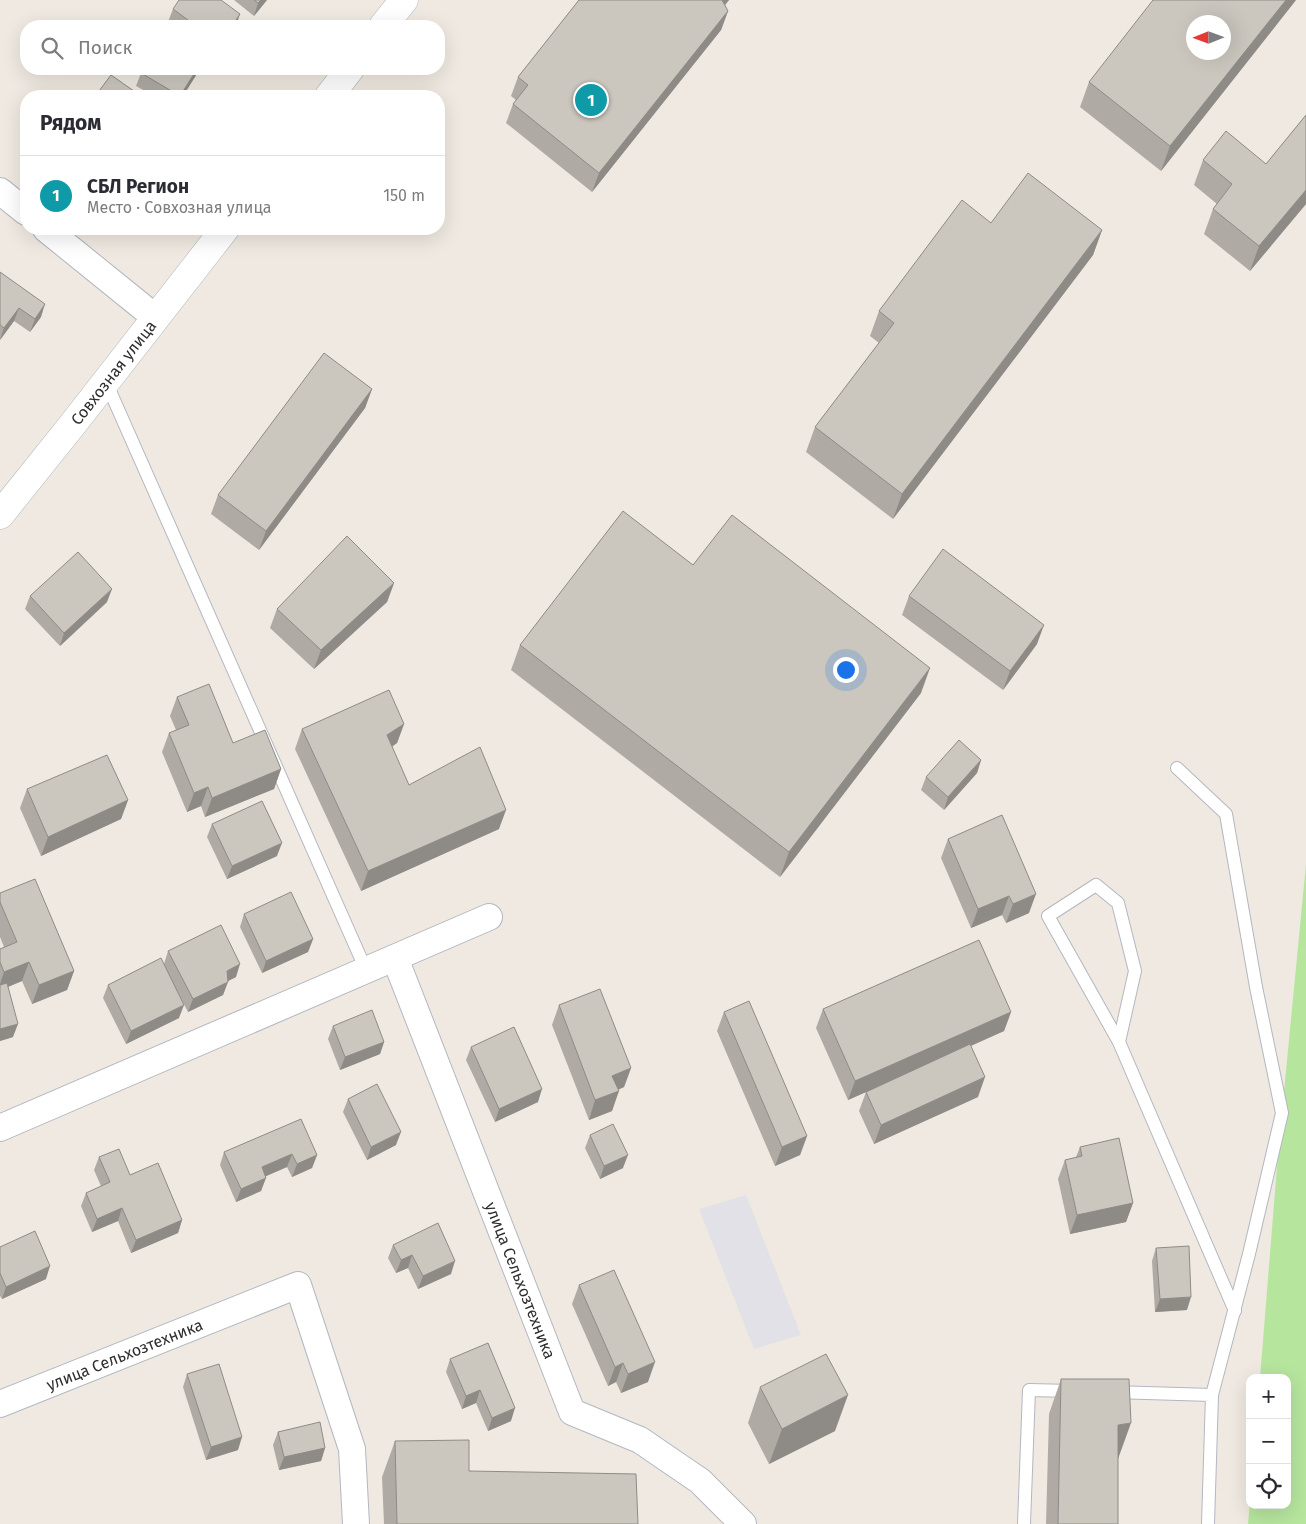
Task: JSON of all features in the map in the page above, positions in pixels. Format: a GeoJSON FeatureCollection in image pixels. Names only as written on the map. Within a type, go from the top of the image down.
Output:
{"type":"FeatureCollection","features":[{"type":"Feature","properties":{"kind":"street"},"geometry":{"type":"LineString","coordinates":[[388,20],[404,0]]}},
{"type":"Feature","properties":{"kind":"street"},"geometry":{"type":"LineString","coordinates":[[334,90],[345,75]]}},
{"type":"Feature","properties":{"kind":"street"},"geometry":{"type":"LineString","coordinates":[[0,191],[20,207]]}},
{"type":"Feature","properties":{"kind":"street"},"geometry":{"type":"LineString","coordinates":[[53,235],[156,318]]}},
{"type":"Feature","properties":{"kind":"street","name":"Совхозная улица"},"geometry":{"type":"LineString","coordinates":[[0,515],[220,235]]}},
{"type":"Feature","properties":{"kind":"street"},"geometry":{"type":"LineString","coordinates":[[0,1128],[489,917]]}},
{"type":"Feature","properties":{"kind":"street","name":"улица Сельхозтехника"},"geometry":{"type":"LineString","coordinates":[[394,958],[572,1412],[640,1440],[700,1481],[743,1524]]}},
{"type":"Feature","properties":{"kind":"street","name":"улица Сельхозтехника"},"geometry":{"type":"LineString","coordinates":[[0,1404],[298,1286],[352,1449],[356,1524]]}},
{"type":"Feature","properties":{"kind":"lane"},"geometry":{"type":"LineString","coordinates":[[106,382],[366,970]]}},
{"type":"Feature","properties":{"kind":"lane"},"geometry":{"type":"LineString","coordinates":[[1177,768],[1226,814],[1256,987],[1282,1113],[1235,1311],[1212,1395],[1208,1524]]}},
{"type":"Feature","properties":{"kind":"lane"},"geometry":{"type":"LineString","coordinates":[[1119,1042],[1135,971],[1118,903],[1096,885],[1048,916],[1119,1042],[1235,1311]]}},
{"type":"Feature","properties":{"kind":"lane"},"geometry":{"type":"LineString","coordinates":[[1024,1524],[1029,1390],[1212,1395]]}},
{"type":"Feature","properties":{"kind":"shaded area"},"geometry":{"type":"Polygon","coordinates":[[[746,1195],[801,1335],[754,1349],[699,1209],[746,1195]]]}},
{"type":"Feature","properties":{"kind":"green space"},"geometry":{"type":"Polygon","coordinates":[[[1306,864],[1306,1524],[1248,1524],[1249,1509],[1291,1509],[1291,1374],[1260,1374],[1278,1154],[1306,864]]]}},
{"type":"Feature","properties":{"kind":"building"},"geometry":{"type":"Polygon","coordinates":[[[179,0],[221,0],[240,14],[236,20],[188,20],[173,9],[179,0]]]}},
{"type":"Feature","properties":{"kind":"building"},"geometry":{"type":"Polygon","coordinates":[[[579,0],[722,0],[728,11],[599,173],[513,104],[528,85],[518,77],[579,0]]]}},
{"type":"Feature","properties":{"kind":"building"},"geometry":{"type":"Polygon","coordinates":[[[1153,0],[1286,0],[1170,146],[1089,82],[1153,0]]]}},
{"type":"Feature","properties":{"kind":"building"},"geometry":{"type":"Polygon","coordinates":[[[111,75],[132,90],[100,90],[111,75]]]}},
{"type":"Feature","properties":{"kind":"building"},"geometry":{"type":"Polygon","coordinates":[[[144,75],[193,75],[184,90],[170,90],[144,75]]]}},
{"type":"Feature","properties":{"kind":"building"},"geometry":{"type":"Polygon","coordinates":[[[1306,115],[1306,190],[1259,246],[1213,209],[1232,184],[1203,160],[1226,131],[1266,164],[1306,115]]]}},
{"type":"Feature","properties":{"kind":"building"},"geometry":{"type":"Polygon","coordinates":[[[1028,173],[1102,230],[902,494],[815,427],[894,323],[879,311],[962,200],[991,223],[1028,173]]]}},
{"type":"Feature","properties":{"kind":"building"},"geometry":{"type":"Polygon","coordinates":[[[0,272],[45,304],[35,319],[19,308],[4,328],[0,325],[0,272]]]}},
{"type":"Feature","properties":{"kind":"building"},"geometry":{"type":"Polygon","coordinates":[[[324,353],[372,389],[266,531],[218,495],[324,353]]]}},
{"type":"Feature","properties":{"kind":"building"},"geometry":{"type":"Polygon","coordinates":[[[623,511],[693,565],[732,515],[930,668],[789,852],[520,645],[623,511]]]}},
{"type":"Feature","properties":{"kind":"building"},"geometry":{"type":"Polygon","coordinates":[[[347,536],[394,583],[321,650],[277,609],[347,536]]]}},
{"type":"Feature","properties":{"kind":"building"},"geometry":{"type":"Polygon","coordinates":[[[943,549],[1044,625],[1010,671],[909,596],[943,549]]]}},
{"type":"Feature","properties":{"kind":"building"},"geometry":{"type":"Polygon","coordinates":[[[78,552],[112,589],[64,633],[30,596],[78,552]]]}},
{"type":"Feature","properties":{"kind":"building"},"geometry":{"type":"Polygon","coordinates":[[[209,684],[233,743],[265,730],[281,769],[212,798],[208,787],[194,793],[169,733],[189,725],[177,697],[209,684]]]}},
{"type":"Feature","properties":{"kind":"building"},"geometry":{"type":"Polygon","coordinates":[[[389,690],[404,724],[387,735],[409,785],[480,747],[506,810],[368,871],[302,729],[389,690]]]}},
{"type":"Feature","properties":{"kind":"building"},"geometry":{"type":"Polygon","coordinates":[[[959,740],[981,760],[948,797],[926,777],[959,740]]]}},
{"type":"Feature","properties":{"kind":"building"},"geometry":{"type":"Polygon","coordinates":[[[107,755],[128,800],[48,837],[27,789],[107,755]]]}},
{"type":"Feature","properties":{"kind":"building"},"geometry":{"type":"Polygon","coordinates":[[[262,801],[282,843],[232,866],[212,824],[262,801]]]}},
{"type":"Feature","properties":{"kind":"building"},"geometry":{"type":"Polygon","coordinates":[[[1002,815],[1036,894],[1013,904],[1009,896],[978,909],[948,839],[1002,815]]]}},
{"type":"Feature","properties":{"kind":"building"},"geometry":{"type":"Polygon","coordinates":[[[35,879],[74,971],[39,985],[29,962],[4,972],[0,962],[0,949],[17,942],[0,902],[0,893],[35,879]]]}},
{"type":"Feature","properties":{"kind":"building"},"geometry":{"type":"Polygon","coordinates":[[[291,892],[313,939],[266,961],[244,914],[291,892]]]}},
{"type":"Feature","properties":{"kind":"building"},"geometry":{"type":"Polygon","coordinates":[[[221,925],[240,964],[227,971],[228,982],[193,999],[168,951],[221,925]]]}},
{"type":"Feature","properties":{"kind":"building"},"geometry":{"type":"Polygon","coordinates":[[[979,940],[1011,1012],[855,1081],[823,1009],[979,940]]]}},
{"type":"Feature","properties":{"kind":"building"},"geometry":{"type":"Polygon","coordinates":[[[161,958],[184,1005],[131,1031],[108,985],[161,958]]]}},
{"type":"Feature","properties":{"kind":"building"},"geometry":{"type":"Polygon","coordinates":[[[7,983],[18,1024],[0,1029],[0,985],[7,983]]]}},
{"type":"Feature","properties":{"kind":"building"},"geometry":{"type":"Polygon","coordinates":[[[600,989],[631,1068],[612,1076],[619,1091],[595,1100],[559,1005],[600,989]]]}},
{"type":"Feature","properties":{"kind":"building"},"geometry":{"type":"Polygon","coordinates":[[[749,1001],[807,1136],[782,1147],[724,1012],[749,1001]]]}},
{"type":"Feature","properties":{"kind":"building"},"geometry":{"type":"Polygon","coordinates":[[[372,1010],[384,1042],[345,1057],[333,1026],[372,1010]]]}},
{"type":"Feature","properties":{"kind":"building"},"geometry":{"type":"Polygon","coordinates":[[[514,1027],[542,1089],[499,1109],[471,1047],[514,1027]]]}},
{"type":"Feature","properties":{"kind":"building"},"geometry":{"type":"Polygon","coordinates":[[[970,1044],[985,1077],[881,1125],[866,1092],[970,1044]]]}},
{"type":"Feature","properties":{"kind":"building"},"geometry":{"type":"Polygon","coordinates":[[[377,1084],[401,1132],[371,1147],[348,1099],[377,1084]]]}},
{"type":"Feature","properties":{"kind":"building"},"geometry":{"type":"Polygon","coordinates":[[[301,1119],[317,1155],[297,1164],[292,1154],[262,1167],[266,1178],[241,1189],[224,1152],[301,1119]]]}},
{"type":"Feature","properties":{"kind":"building"},"geometry":{"type":"Polygon","coordinates":[[[613,1124],[628,1155],[604,1166],[590,1135],[613,1124]]]}},
{"type":"Feature","properties":{"kind":"building"},"geometry":{"type":"Polygon","coordinates":[[[1119,1138],[1133,1203],[1077,1215],[1065,1160],[1082,1156],[1080,1147],[1119,1138]]]}},
{"type":"Feature","properties":{"kind":"building"},"geometry":{"type":"Polygon","coordinates":[[[119,1149],[130,1175],[158,1163],[182,1220],[136,1240],[122,1208],[97,1219],[86,1193],[110,1182],[99,1157],[119,1149]]]}},
{"type":"Feature","properties":{"kind":"building"},"geometry":{"type":"Polygon","coordinates":[[[438,1223],[455,1261],[423,1276],[412,1255],[401,1260],[393,1245],[438,1223]]]}},
{"type":"Feature","properties":{"kind":"building"},"geometry":{"type":"Polygon","coordinates":[[[35,1231],[50,1266],[6,1287],[0,1273],[0,1247],[35,1231]]]}},
{"type":"Feature","properties":{"kind":"building"},"geometry":{"type":"Polygon","coordinates":[[[1189,1246],[1191,1297],[1160,1299],[1156,1248],[1189,1246]]]}},
{"type":"Feature","properties":{"kind":"building"},"geometry":{"type":"Polygon","coordinates":[[[614,1270],[655,1362],[628,1374],[623,1363],[615,1367],[579,1285],[614,1270]]]}},
{"type":"Feature","properties":{"kind":"building"},"geometry":{"type":"Polygon","coordinates":[[[488,1343],[515,1408],[492,1418],[480,1390],[466,1396],[450,1359],[488,1343]]]}},
{"type":"Feature","properties":{"kind":"building"},"geometry":{"type":"Polygon","coordinates":[[[826,1354],[848,1395],[782,1429],[760,1387],[826,1354]]]}},
{"type":"Feature","properties":{"kind":"building"},"geometry":{"type":"Polygon","coordinates":[[[219,1364],[242,1437],[211,1447],[187,1374],[219,1364]]]}},
{"type":"Feature","properties":{"kind":"building"},"geometry":{"type":"Polygon","coordinates":[[[1061,1379],[1129,1379],[1131,1423],[1118,1425],[1118,1524],[1058,1524],[1061,1379]]]}},
{"type":"Feature","properties":{"kind":"building"},"geometry":{"type":"Polygon","coordinates":[[[320,1422],[325,1448],[284,1457],[278,1432],[320,1422]]]}},
{"type":"Feature","properties":{"kind":"building"},"geometry":{"type":"Polygon","coordinates":[[[469,1440],[469,1471],[636,1474],[638,1524],[397,1524],[395,1441],[469,1440]]]}},
{"type":"Feature","properties":{"kind":"place","name":"СБЛ Регион"},"geometry":{"type":"Point","coordinates":[591,100]}}]}
